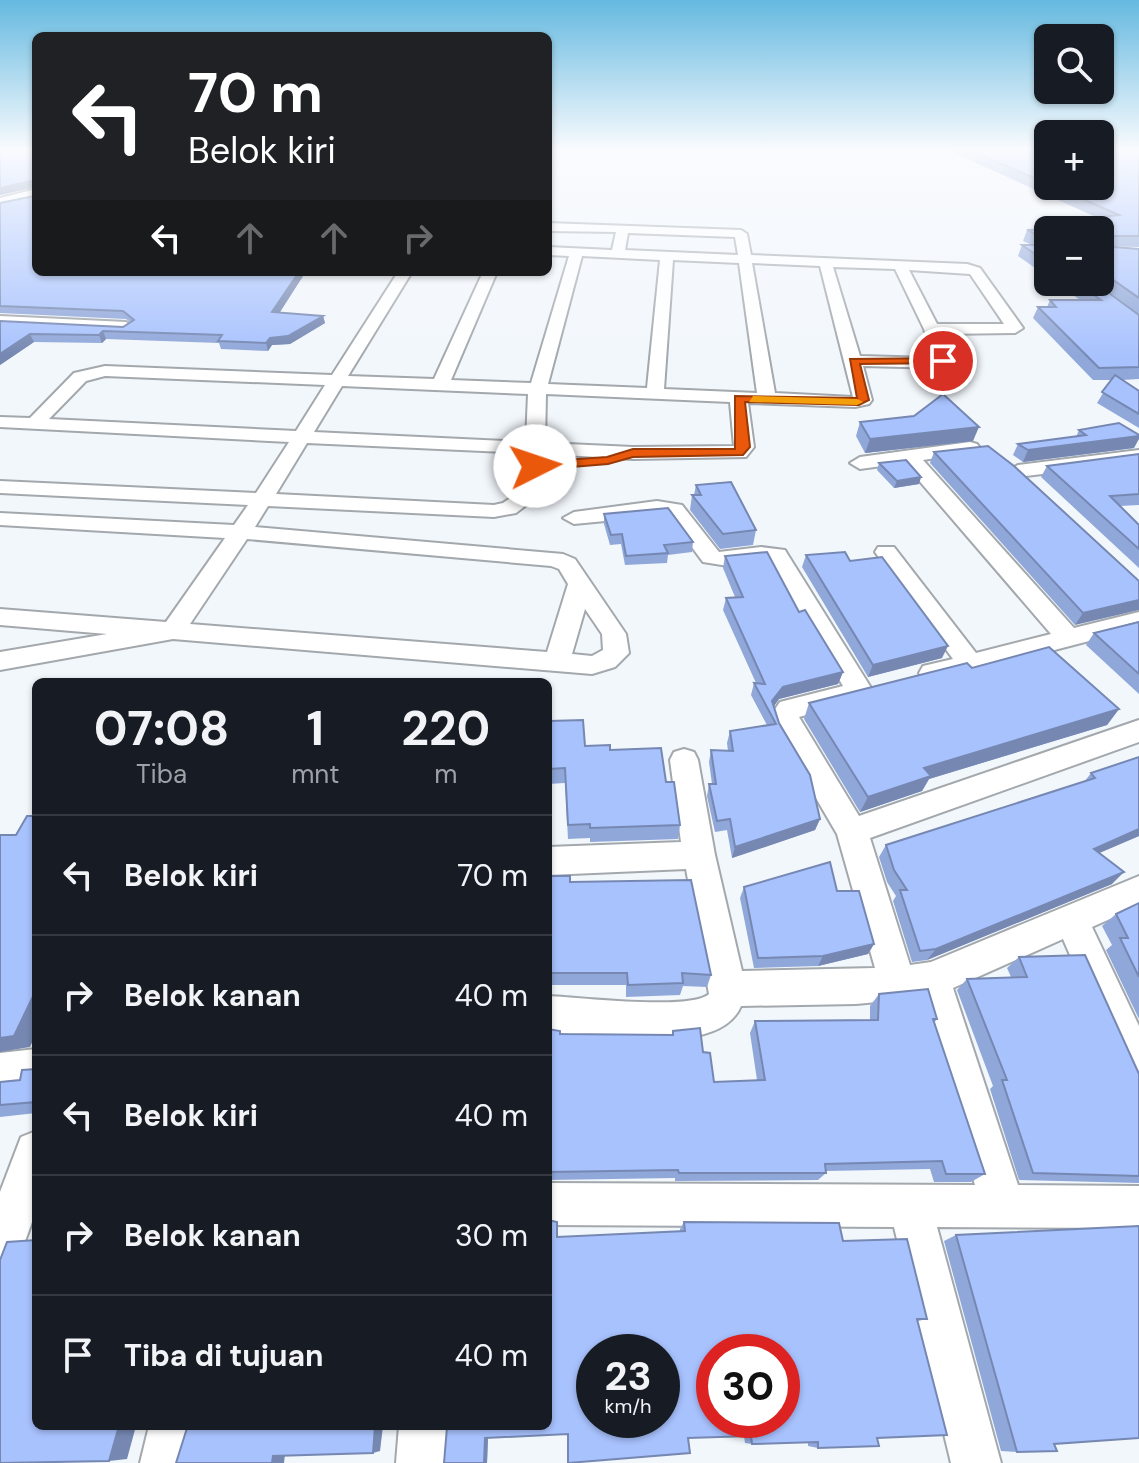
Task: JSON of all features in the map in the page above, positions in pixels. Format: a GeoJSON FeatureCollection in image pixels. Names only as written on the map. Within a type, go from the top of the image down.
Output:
{"type":"FeatureCollection","features":[{"type":"Feature","properties":{"kind":"street"},"geometry":{"type":"LineString","coordinates":[[552,227],[741,234],[767,400]]}},
{"type":"Feature","properties":{"kind":"street"},"geometry":{"type":"LineString","coordinates":[[618,254],[623,229]]}},
{"type":"Feature","properties":{"kind":"street"},"geometry":{"type":"LineString","coordinates":[[552,251],[825,261],[975,271],[1015,328],[932,329]]}},
{"type":"Feature","properties":{"kind":"street"},"geometry":{"type":"LineString","coordinates":[[0,487],[494,511],[509,509],[528,496],[535,457],[537,391],[577,252]]}},
{"type":"Feature","properties":{"kind":"street"},"geometry":{"type":"LineString","coordinates":[[655,396],[667,255]]}},
{"type":"Feature","properties":{"kind":"street"},"geometry":{"type":"LineString","coordinates":[[34,424],[80,377],[105,371],[338,379],[655,396],[863,400],[825,261]]}},
{"type":"Feature","properties":{"kind":"street"},"geometry":{"type":"LineString","coordinates":[[853,361],[943,363],[932,329],[900,265]]}},
{"type":"Feature","properties":{"kind":"street"},"geometry":{"type":"LineString","coordinates":[[0,661],[173,631],[262,500],[402,276]]}},
{"type":"Feature","properties":{"kind":"street"},"geometry":{"type":"LineString","coordinates":[[440,385],[488,276]]}},
{"type":"Feature","properties":{"kind":"street"},"geometry":{"type":"LineString","coordinates":[[0,321],[126,327]]}},
{"type":"Feature","properties":{"kind":"street"},"geometry":{"type":"LineString","coordinates":[[0,422],[303,436],[608,461],[633,453],[739,453],[744,447],[739,399]]}},
{"type":"Feature","properties":{"kind":"street"},"geometry":{"type":"LineString","coordinates":[[860,463],[980,447],[995,452],[1040,491]]}},
{"type":"Feature","properties":{"kind":"street"},"geometry":{"type":"LineString","coordinates":[[909,456],[1069,638]]}},
{"type":"Feature","properties":{"kind":"street"},"geometry":{"type":"LineString","coordinates":[[1018,471],[1139,456]]}},
{"type":"Feature","properties":{"kind":"street"},"geometry":{"type":"LineString","coordinates":[[574,518],[657,507],[675,509],[711,557],[729,560],[768,553],[777,555],[883,685]]}},
{"type":"Feature","properties":{"kind":"street"},"geometry":{"type":"LineString","coordinates":[[0,519],[241,532],[555,559],[567,564],[614,634],[616,653],[606,661],[592,665],[0,617]]}},
{"type":"Feature","properties":{"kind":"street"},"geometry":{"type":"LineString","coordinates":[[886,552],[970,663]]}},
{"type":"Feature","properties":{"kind":"street"},"geometry":{"type":"LineString","coordinates":[[557,661],[580,584]]}},
{"type":"Feature","properties":{"kind":"street"},"geometry":{"type":"LineString","coordinates":[[1003,1206],[852,831],[788,726],[785,715],[790,709],[1139,620]]}},
{"type":"Feature","properties":{"kind":"street"},"geometry":{"type":"LineString","coordinates":[[852,831],[1139,731]]}},
{"type":"Feature","properties":{"kind":"street"},"geometry":{"type":"LineString","coordinates":[[552,1014],[661,1019],[704,1017],[723,1006],[728,988],[699,855],[684,760]]}},
{"type":"Feature","properties":{"kind":"street"},"geometry":{"type":"LineString","coordinates":[[552,861],[699,855]]}},
{"type":"Feature","properties":{"kind":"street"},"geometry":{"type":"LineString","coordinates":[[728,988],[915,982],[1139,891]]}},
{"type":"Feature","properties":{"kind":"street"},"geometry":{"type":"LineString","coordinates":[[1072,920],[1139,1068]]}},
{"type":"Feature","properties":{"kind":"street"},"geometry":{"type":"LineString","coordinates":[[0,1072],[32,1068]]}},
{"type":"Feature","properties":{"kind":"street"},"geometry":{"type":"LineString","coordinates":[[0,1250],[32,1163]]}},
{"type":"Feature","properties":{"kind":"street"},"geometry":{"type":"LineString","coordinates":[[552,1204],[1139,1207]]}},
{"type":"Feature","properties":{"kind":"street"},"geometry":{"type":"LineString","coordinates":[[910,1206],[976,1463]]}},
{"type":"Feature","properties":{"kind":"street"},"geometry":{"type":"LineString","coordinates":[[165,1463],[173,1430]]}},
{"type":"Feature","properties":{"kind":"street"},"geometry":{"type":"LineString","coordinates":[[421,1463],[424,1430]]}},
{"type":"Feature","properties":{"kind":"building"},"geometry":{"type":"Polygon","coordinates":[[[0,219],[32,219],[32,276],[296,276],[272,312],[323,316],[288,336],[270,338],[266,343],[218,341],[222,335],[103,331],[99,335],[30,334],[0,354],[0,321],[123,327],[134,320],[123,311],[0,306],[0,219]]]}},
{"type":"Feature","properties":{"kind":"building"},"geometry":{"type":"Polygon","coordinates":[[[1114,219],[1139,219],[1139,236],[1114,236],[1114,219]]]}},
{"type":"Feature","properties":{"kind":"building"},"geometry":{"type":"Polygon","coordinates":[[[1022,245],[1034,245],[1034,253],[1022,245]]]}},
{"type":"Feature","properties":{"kind":"building"},"geometry":{"type":"Polygon","coordinates":[[[1114,247],[1139,249],[1139,298],[1114,280],[1114,247]]]}},
{"type":"Feature","properties":{"kind":"building"},"geometry":{"type":"Polygon","coordinates":[[[1095,296],[1113,296],[1139,315],[1139,367],[1099,368],[1038,307],[1056,307],[1050,300],[1101,300],[1095,296]]]}},
{"type":"Feature","properties":{"kind":"building"},"geometry":{"type":"Polygon","coordinates":[[[1115,375],[1139,391],[1139,414],[1102,392],[1115,375]]]}},
{"type":"Feature","properties":{"kind":"building"},"geometry":{"type":"Polygon","coordinates":[[[943,394],[979,427],[870,439],[860,422],[914,416],[943,394]]]}},
{"type":"Feature","properties":{"kind":"building"},"geometry":{"type":"Polygon","coordinates":[[[1119,423],[1139,436],[1028,450],[1018,444],[1086,435],[1079,430],[1119,423]]]}},
{"type":"Feature","properties":{"kind":"building"},"geometry":{"type":"Polygon","coordinates":[[[988,446],[1014,466],[1139,581],[1139,600],[1083,613],[934,452],[988,446]]]}},
{"type":"Feature","properties":{"kind":"building"},"geometry":{"type":"Polygon","coordinates":[[[1139,454],[1139,494],[1110,496],[1139,525],[1139,549],[1047,466],[1139,454]]]}},
{"type":"Feature","properties":{"kind":"building"},"geometry":{"type":"Polygon","coordinates":[[[906,460],[921,477],[897,481],[879,463],[906,460]]]}},
{"type":"Feature","properties":{"kind":"building"},"geometry":{"type":"Polygon","coordinates":[[[731,482],[756,530],[723,534],[692,495],[701,495],[696,485],[731,482]]]}},
{"type":"Feature","properties":{"kind":"building"},"geometry":{"type":"Polygon","coordinates":[[[668,508],[693,542],[664,545],[668,553],[626,556],[622,534],[611,535],[604,514],[668,508]]]}},
{"type":"Feature","properties":{"kind":"building"},"geometry":{"type":"Polygon","coordinates":[[[767,552],[799,612],[805,610],[843,672],[783,687],[772,701],[779,723],[810,775],[820,819],[735,847],[730,819],[717,821],[709,784],[716,784],[711,750],[733,751],[730,731],[776,724],[754,683],[765,684],[726,598],[743,597],[725,556],[767,552]]]}},
{"type":"Feature","properties":{"kind":"building"},"geometry":{"type":"Polygon","coordinates":[[[845,552],[850,561],[882,557],[948,646],[873,665],[806,555],[845,552]]]}},
{"type":"Feature","properties":{"kind":"building"},"geometry":{"type":"Polygon","coordinates":[[[1139,622],[1139,674],[1094,633],[1139,622]]]}},
{"type":"Feature","properties":{"kind":"building"},"geometry":{"type":"Polygon","coordinates":[[[1049,647],[1119,709],[924,768],[931,776],[868,797],[809,703],[967,663],[972,668],[1049,647]]]}},
{"type":"Feature","properties":{"kind":"building"},"geometry":{"type":"Polygon","coordinates":[[[583,720],[585,746],[610,745],[610,750],[661,748],[666,782],[674,782],[680,825],[590,828],[590,824],[568,825],[565,768],[552,769],[552,721],[583,720]]]}},
{"type":"Feature","properties":{"kind":"building"},"geometry":{"type":"Polygon","coordinates":[[[1139,757],[1139,829],[1094,849],[1124,872],[936,949],[920,951],[900,890],[907,890],[894,870],[886,845],[1095,778],[1091,773],[1139,757]]]}},
{"type":"Feature","properties":{"kind":"building"},"geometry":{"type":"Polygon","coordinates":[[[27,816],[32,816],[32,998],[14,1036],[0,1038],[0,835],[16,835],[27,816]]]}},
{"type":"Feature","properties":{"kind":"building"},"geometry":{"type":"Polygon","coordinates":[[[830,862],[837,891],[859,891],[874,944],[823,956],[758,958],[744,887],[830,862]]]}},
{"type":"Feature","properties":{"kind":"building"},"geometry":{"type":"Polygon","coordinates":[[[552,876],[570,876],[570,882],[691,880],[711,975],[682,973],[683,983],[628,985],[627,973],[552,973],[552,876]]]}},
{"type":"Feature","properties":{"kind":"building"},"geometry":{"type":"Polygon","coordinates":[[[1139,903],[1139,977],[1120,938],[1128,938],[1116,914],[1139,903]]]}},
{"type":"Feature","properties":{"kind":"building"},"geometry":{"type":"Polygon","coordinates":[[[1085,955],[1139,1074],[1139,1176],[1033,1173],[1002,1080],[1007,1080],[967,979],[1027,977],[1019,957],[1085,955]]]}},
{"type":"Feature","properties":{"kind":"building"},"geometry":{"type":"Polygon","coordinates":[[[928,989],[937,1019],[933,1019],[985,1174],[946,1174],[942,1161],[825,1164],[826,1173],[679,1173],[678,1170],[552,1172],[552,1030],[560,1031],[560,1034],[673,1035],[673,1031],[700,1028],[703,1052],[710,1053],[714,1082],[765,1080],[755,1021],[878,1020],[879,994],[928,989]]]}},
{"type":"Feature","properties":{"kind":"building"},"geometry":{"type":"Polygon","coordinates":[[[32,1069],[32,1102],[0,1105],[0,1082],[20,1080],[22,1070],[32,1069]]]}},
{"type":"Feature","properties":{"kind":"building"},"geometry":{"type":"Polygon","coordinates":[[[552,1221],[557,1222],[557,1237],[685,1231],[684,1222],[839,1223],[843,1241],[907,1239],[927,1319],[917,1319],[947,1435],[877,1438],[879,1446],[818,1448],[818,1442],[752,1444],[751,1438],[800,1438],[800,1334],[696,1334],[696,1438],[688,1438],[690,1453],[568,1463],[568,1434],[485,1438],[484,1463],[444,1463],[447,1430],[552,1430],[552,1221]]]}},
{"type":"Feature","properties":{"kind":"building"},"geometry":{"type":"Polygon","coordinates":[[[1139,1226],[1139,1438],[1054,1444],[1057,1451],[1017,1452],[956,1235],[1139,1226]]]}},
{"type":"Feature","properties":{"kind":"building"},"geometry":{"type":"Polygon","coordinates":[[[32,1240],[32,1430],[118,1430],[109,1461],[0,1463],[0,1260],[7,1242],[32,1240]]]}},
{"type":"Feature","properties":{"kind":"building"},"geometry":{"type":"Polygon","coordinates":[[[186,1430],[375,1430],[373,1453],[273,1456],[272,1463],[176,1463],[186,1430]]]}},
{"type":"Feature","properties":{"kind":"slow traffic"},"geometry":{"type":"LineString","coordinates":[[753,399],[857,402]]}},
{"type":"Feature","properties":{"kind":"route"},"geometry":{"type":"LineString","coordinates":[[535,466],[608,461],[633,453],[739,453],[744,447],[739,399],[859,402],[863,400],[853,361],[938,364],[943,361]]}}]}
